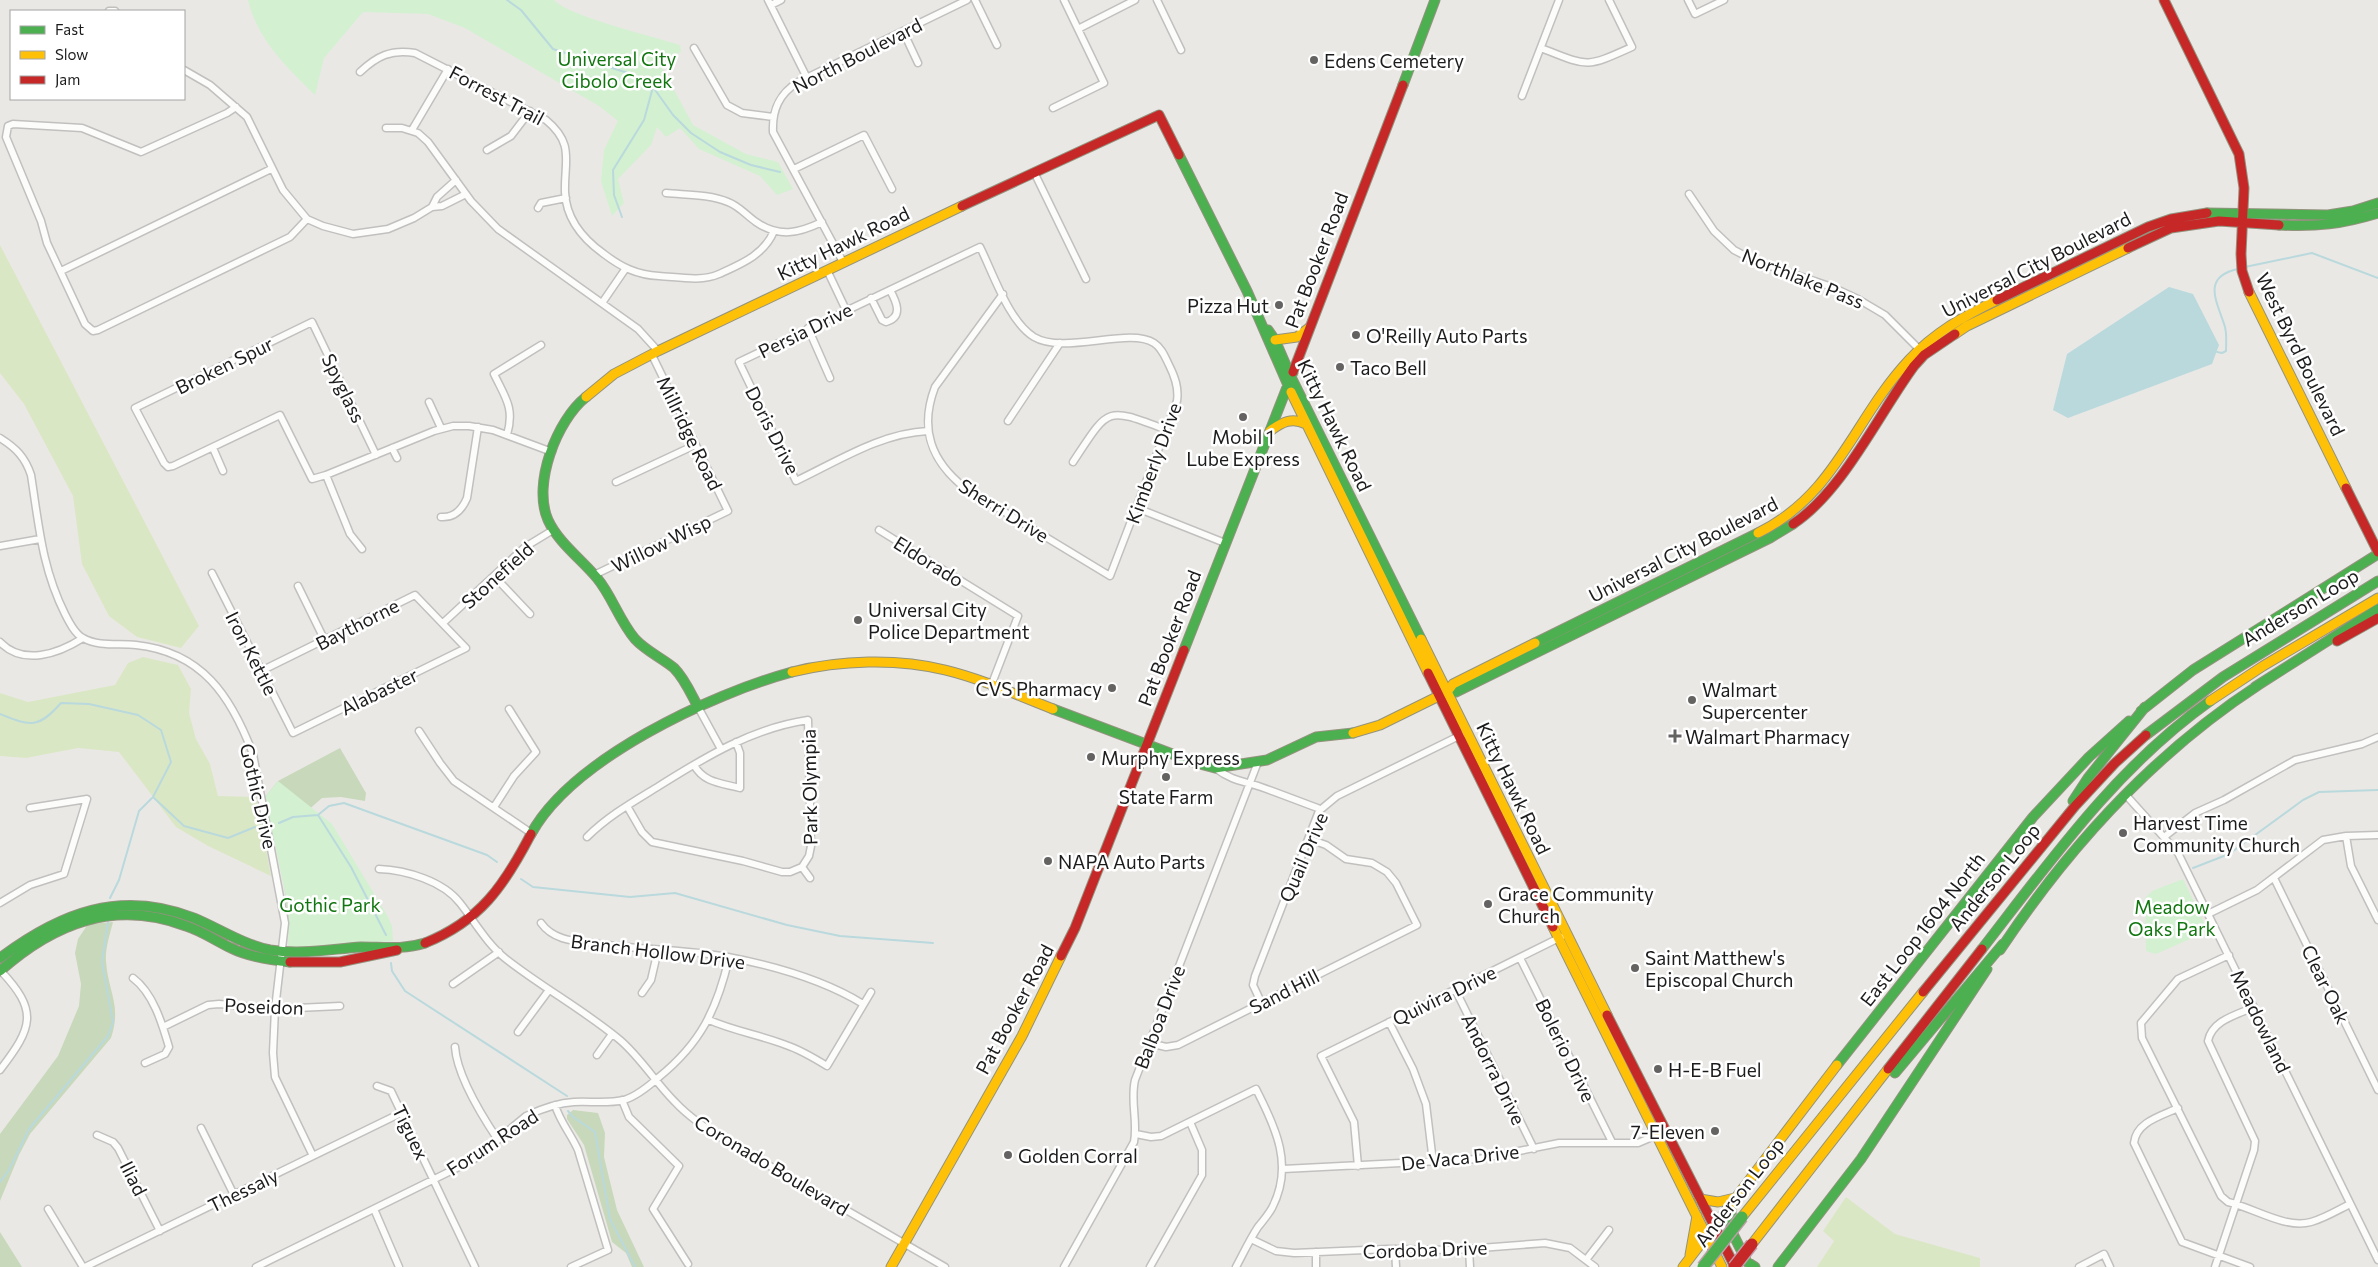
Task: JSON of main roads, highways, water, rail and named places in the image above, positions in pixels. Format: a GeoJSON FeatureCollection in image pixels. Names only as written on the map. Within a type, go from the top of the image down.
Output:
{"type":"FeatureCollection","features":[{"type":"Feature","properties":{"kind":"main road","name":"Pat Booker Road"},"geometry":{"type":"LineString","coordinates":[[891,1267],[1022,1036],[1058,963],[1098,872],[1146,744],[1289,382],[1436,0]]}},
{"type":"Feature","properties":{"kind":"main road","name":"West Byrd Boulevard"},"geometry":{"type":"LineString","coordinates":[[2164,0],[2239,154],[2244,169],[2239,246],[2242,272],[2247,288],[2378,553]]}},
{"type":"Feature","properties":{"kind":"main road","name":"Kitty Hawk Road"},"geometry":{"type":"LineString","coordinates":[[698,707],[686,683],[675,669],[636,640],[622,622],[594,575],[552,530],[544,511],[542,491],[544,473],[562,426],[574,407],[609,377],[655,353],[843,262],[1159,115],[1263,324],[1306,424],[1336,476]]}},
{"type":"Feature","properties":{"kind":"main road","name":"Universal City Boulevard"},"geometry":{"type":"LineString","coordinates":[[2242,218],[2313,218],[2332,216],[2358,211],[2378,203]]}},
{"type":"Feature","properties":{"kind":"main road","name":"Universal City Boulevard"},"geometry":{"type":"LineString","coordinates":[[0,971],[32,945],[54,932],[83,921],[119,915],[168,920],[187,926],[239,952],[316,962],[375,958],[440,936],[470,919],[494,896],[508,877],[531,833],[546,810],[578,778],[638,740],[698,707],[755,682],[792,671],[828,665],[870,663],[924,666],[951,671],[1215,768],[1258,762],[1279,756],[1316,737],[1360,732],[1380,725],[1443,694],[1452,684],[1513,659],[1757,539],[1803,504],[1831,479],[1865,428],[1899,386],[1921,351],[1953,333],[1974,317],[2136,238],[2168,219],[2184,215],[2219,212],[2242,218],[2312,227],[2346,223],[2378,213]]}},
{"type":"Feature","properties":{"kind":"main road","name":"Kitty Hawk Road"},"geometry":{"type":"LineString","coordinates":[[1263,324],[1275,340],[1289,382],[1661,1134],[1722,1267]]}},
{"type":"Feature","properties":{"kind":"main road"},"geometry":{"type":"LineString","coordinates":[[1275,340],[1290,340],[1310,328]]}},
{"type":"Feature","properties":{"kind":"main road"},"geometry":{"type":"LineString","coordinates":[[1269,431],[1282,422],[1291,419],[1299,420],[1306,424]]}},
{"type":"Feature","properties":{"kind":"main road","name":"East Loop 1604 North"},"geometry":{"type":"LineString","coordinates":[[1686,1265],[1831,1072],[2033,817],[2089,757],[2145,707],[2193,670],[2378,553]]}},
{"type":"Feature","properties":{"kind":"main road","name":"Anderson Loop"},"geometry":{"type":"LineString","coordinates":[[1705,1267],[1799,1144],[2042,847],[2106,772],[2135,744],[2179,708],[2242,662],[2378,581]]}},
{"type":"Feature","properties":{"kind":"main road","name":"Anderson Loop"},"geometry":{"type":"LineString","coordinates":[[1735,1267],[2068,838],[2116,782],[2164,736],[2226,690],[2378,598]]}},
{"type":"Feature","properties":{"kind":"main road"},"geometry":{"type":"LineString","coordinates":[[1784,1204],[2003,944],[2066,859],[2125,794],[2192,734],[2255,687],[2378,609]]}},
{"type":"Feature","properties":{"kind":"main road"},"geometry":{"type":"LineString","coordinates":[[2255,687],[2378,618]]}},
{"type":"Feature","properties":{"kind":"main road"},"geometry":{"type":"LineString","coordinates":[[2042,847],[2088,778],[2145,707]]}},
{"type":"Feature","properties":{"kind":"main road","name":"Universal City Boulevard"},"geometry":{"type":"LineString","coordinates":[[0,958],[26,937],[61,918],[80,912],[119,905],[153,907],[191,917],[242,943],[282,957]]}},
{"type":"Feature","properties":{"kind":"main road"},"geometry":{"type":"LineString","coordinates":[[1777,1266],[1849,1174],[1924,1069],[2003,944]]}},
{"type":"Feature","properties":{"kind":"main road","name":"Kitty Hawk Road"},"geometry":{"type":"LineString","coordinates":[[1661,1134],[1700,1199],[1735,1267]]}},
{"type":"Feature","properties":{"kind":"main road"},"geometry":{"type":"LineString","coordinates":[[1700,1199],[1712,1203],[1733,1201],[1731,1230],[1747,1262],[1755,1267]]}},
{"type":"Feature","properties":{"kind":"main road"},"geometry":{"type":"LineString","coordinates":[[1697,1216],[1686,1265],[1696,1262],[1705,1267]]}},
{"type":"Feature","properties":{"kind":"water"},"geometry":{"type":"Polygon","coordinates":[[[2169,287],[2193,294],[2219,345],[2212,364],[2068,418],[2053,410],[2067,354],[2169,287]]]}},
{"type":"Feature","properties":{"kind":"waterway"},"geometry":{"type":"LineString","coordinates":[[507,0],[521,10],[553,49],[631,74],[653,87],[673,115],[691,133],[720,152],[751,165],[780,172]]}},
{"type":"Feature","properties":{"kind":"waterway"},"geometry":{"type":"LineString","coordinates":[[622,217],[614,195],[613,170],[644,120],[653,87]]}},
{"type":"Feature","properties":{"kind":"waterway"},"geometry":{"type":"LineString","coordinates":[[2245,267],[2312,253],[2378,278]]}},
{"type":"Feature","properties":{"kind":"waterway"},"geometry":{"type":"LineString","coordinates":[[2217,352],[2222,353],[2226,351],[2226,336],[2216,300],[2215,285],[2219,278],[2226,273],[2238,269]]}},
{"type":"Feature","properties":{"kind":"waterway"},"geometry":{"type":"LineString","coordinates":[[0,714],[27,723],[34,723],[47,717],[61,703],[89,704],[138,715],[161,730],[171,762],[153,797],[184,826],[228,838],[255,827]]}},
{"type":"Feature","properties":{"kind":"waterway"},"geometry":{"type":"LineString","coordinates":[[2193,868],[2229,854],[2303,800],[2319,792],[2378,790]]}},
{"type":"Feature","properties":{"kind":"waterway"},"geometry":{"type":"LineString","coordinates":[[110,898],[119,880],[139,811],[152,798]]}},
{"type":"Feature","properties":{"kind":"waterway"},"geometry":{"type":"LineString","coordinates":[[279,823],[293,817],[318,815],[329,806],[344,803],[487,855],[497,862]]}},
{"type":"Feature","properties":{"kind":"waterway"},"geometry":{"type":"LineString","coordinates":[[318,815],[351,867],[386,935]]}},
{"type":"Feature","properties":{"kind":"waterway"},"geometry":{"type":"LineString","coordinates":[[521,879],[533,887],[630,897],[675,893],[787,925],[840,936],[933,943]]}},
{"type":"Feature","properties":{"kind":"waterway"},"geometry":{"type":"LineString","coordinates":[[0,1182],[9,1170],[29,1129],[108,1036],[113,1022],[102,962],[108,922]]}},
{"type":"Feature","properties":{"kind":"waterway"},"geometry":{"type":"LineString","coordinates":[[391,963],[392,971],[405,991],[567,1096]]}},
{"type":"Feature","properties":{"kind":"waterway"},"geometry":{"type":"LineString","coordinates":[[568,1111],[573,1117],[595,1132],[610,1219],[635,1267]]}},
{"type":"Feature","properties":{"kind":"place","name":"Edens Cemetery"},"geometry":{"type":"Point","coordinates":[1314,60]}},
{"type":"Feature","properties":{"kind":"place","name":"Pizza Hut"},"geometry":{"type":"Point","coordinates":[1279,305]}},
{"type":"Feature","properties":{"kind":"place","name":"O'Reilly Auto Parts"},"geometry":{"type":"Point","coordinates":[1356,335]}},
{"type":"Feature","properties":{"kind":"place","name":"Taco Bell"},"geometry":{"type":"Point","coordinates":[1340,367]}},
{"type":"Feature","properties":{"kind":"place","name":"Mobil 1 Lube Express"},"geometry":{"type":"Point","coordinates":[1243,417]}},
{"type":"Feature","properties":{"kind":"place","name":"Universal City Police Department"},"geometry":{"type":"Point","coordinates":[858,620]}},
{"type":"Feature","properties":{"kind":"place","name":"CVS Pharmacy"},"geometry":{"type":"Point","coordinates":[1112,688]}},
{"type":"Feature","properties":{"kind":"place","name":"Walmart Supercenter"},"geometry":{"type":"Point","coordinates":[1692,700]}},
{"type":"Feature","properties":{"kind":"place","name":"Walmart Pharmacy"},"geometry":{"type":"Point","coordinates":[1675,736]}},
{"type":"Feature","properties":{"kind":"place","name":"Murphy Express"},"geometry":{"type":"Point","coordinates":[1091,757]}},
{"type":"Feature","properties":{"kind":"place","name":"State Farm"},"geometry":{"type":"Point","coordinates":[1166,777]}},
{"type":"Feature","properties":{"kind":"place","name":"Harvest Time Community Church"},"geometry":{"type":"Point","coordinates":[2123,833]}},
{"type":"Feature","properties":{"kind":"place","name":"NAPA Auto Parts"},"geometry":{"type":"Point","coordinates":[1048,861]}},
{"type":"Feature","properties":{"kind":"place","name":"Grace Community Church"},"geometry":{"type":"Point","coordinates":[1488,904]}},
{"type":"Feature","properties":{"kind":"place","name":"Saint Matthew's Episcopal Church"},"geometry":{"type":"Point","coordinates":[1635,968]}},
{"type":"Feature","properties":{"kind":"place","name":"H-E-B Fuel"},"geometry":{"type":"Point","coordinates":[1658,1069]}},
{"type":"Feature","properties":{"kind":"place","name":"7-Eleven"},"geometry":{"type":"Point","coordinates":[1715,1131]}},
{"type":"Feature","properties":{"kind":"place","name":"Golden Corral"},"geometry":{"type":"Point","coordinates":[1008,1155]}},
{"type":"Feature","properties":{"kind":"park label","name":"Universal City Cibolo Creek"},"geometry":{"type":"Point","coordinates":[617,69]}},
{"type":"Feature","properties":{"kind":"park label","name":"Gothic Park"},"geometry":{"type":"Point","coordinates":[330,904]}},
{"type":"Feature","properties":{"kind":"park label","name":"Meadow Oaks Park"},"geometry":{"type":"Point","coordinates":[2172,917]}}]}
